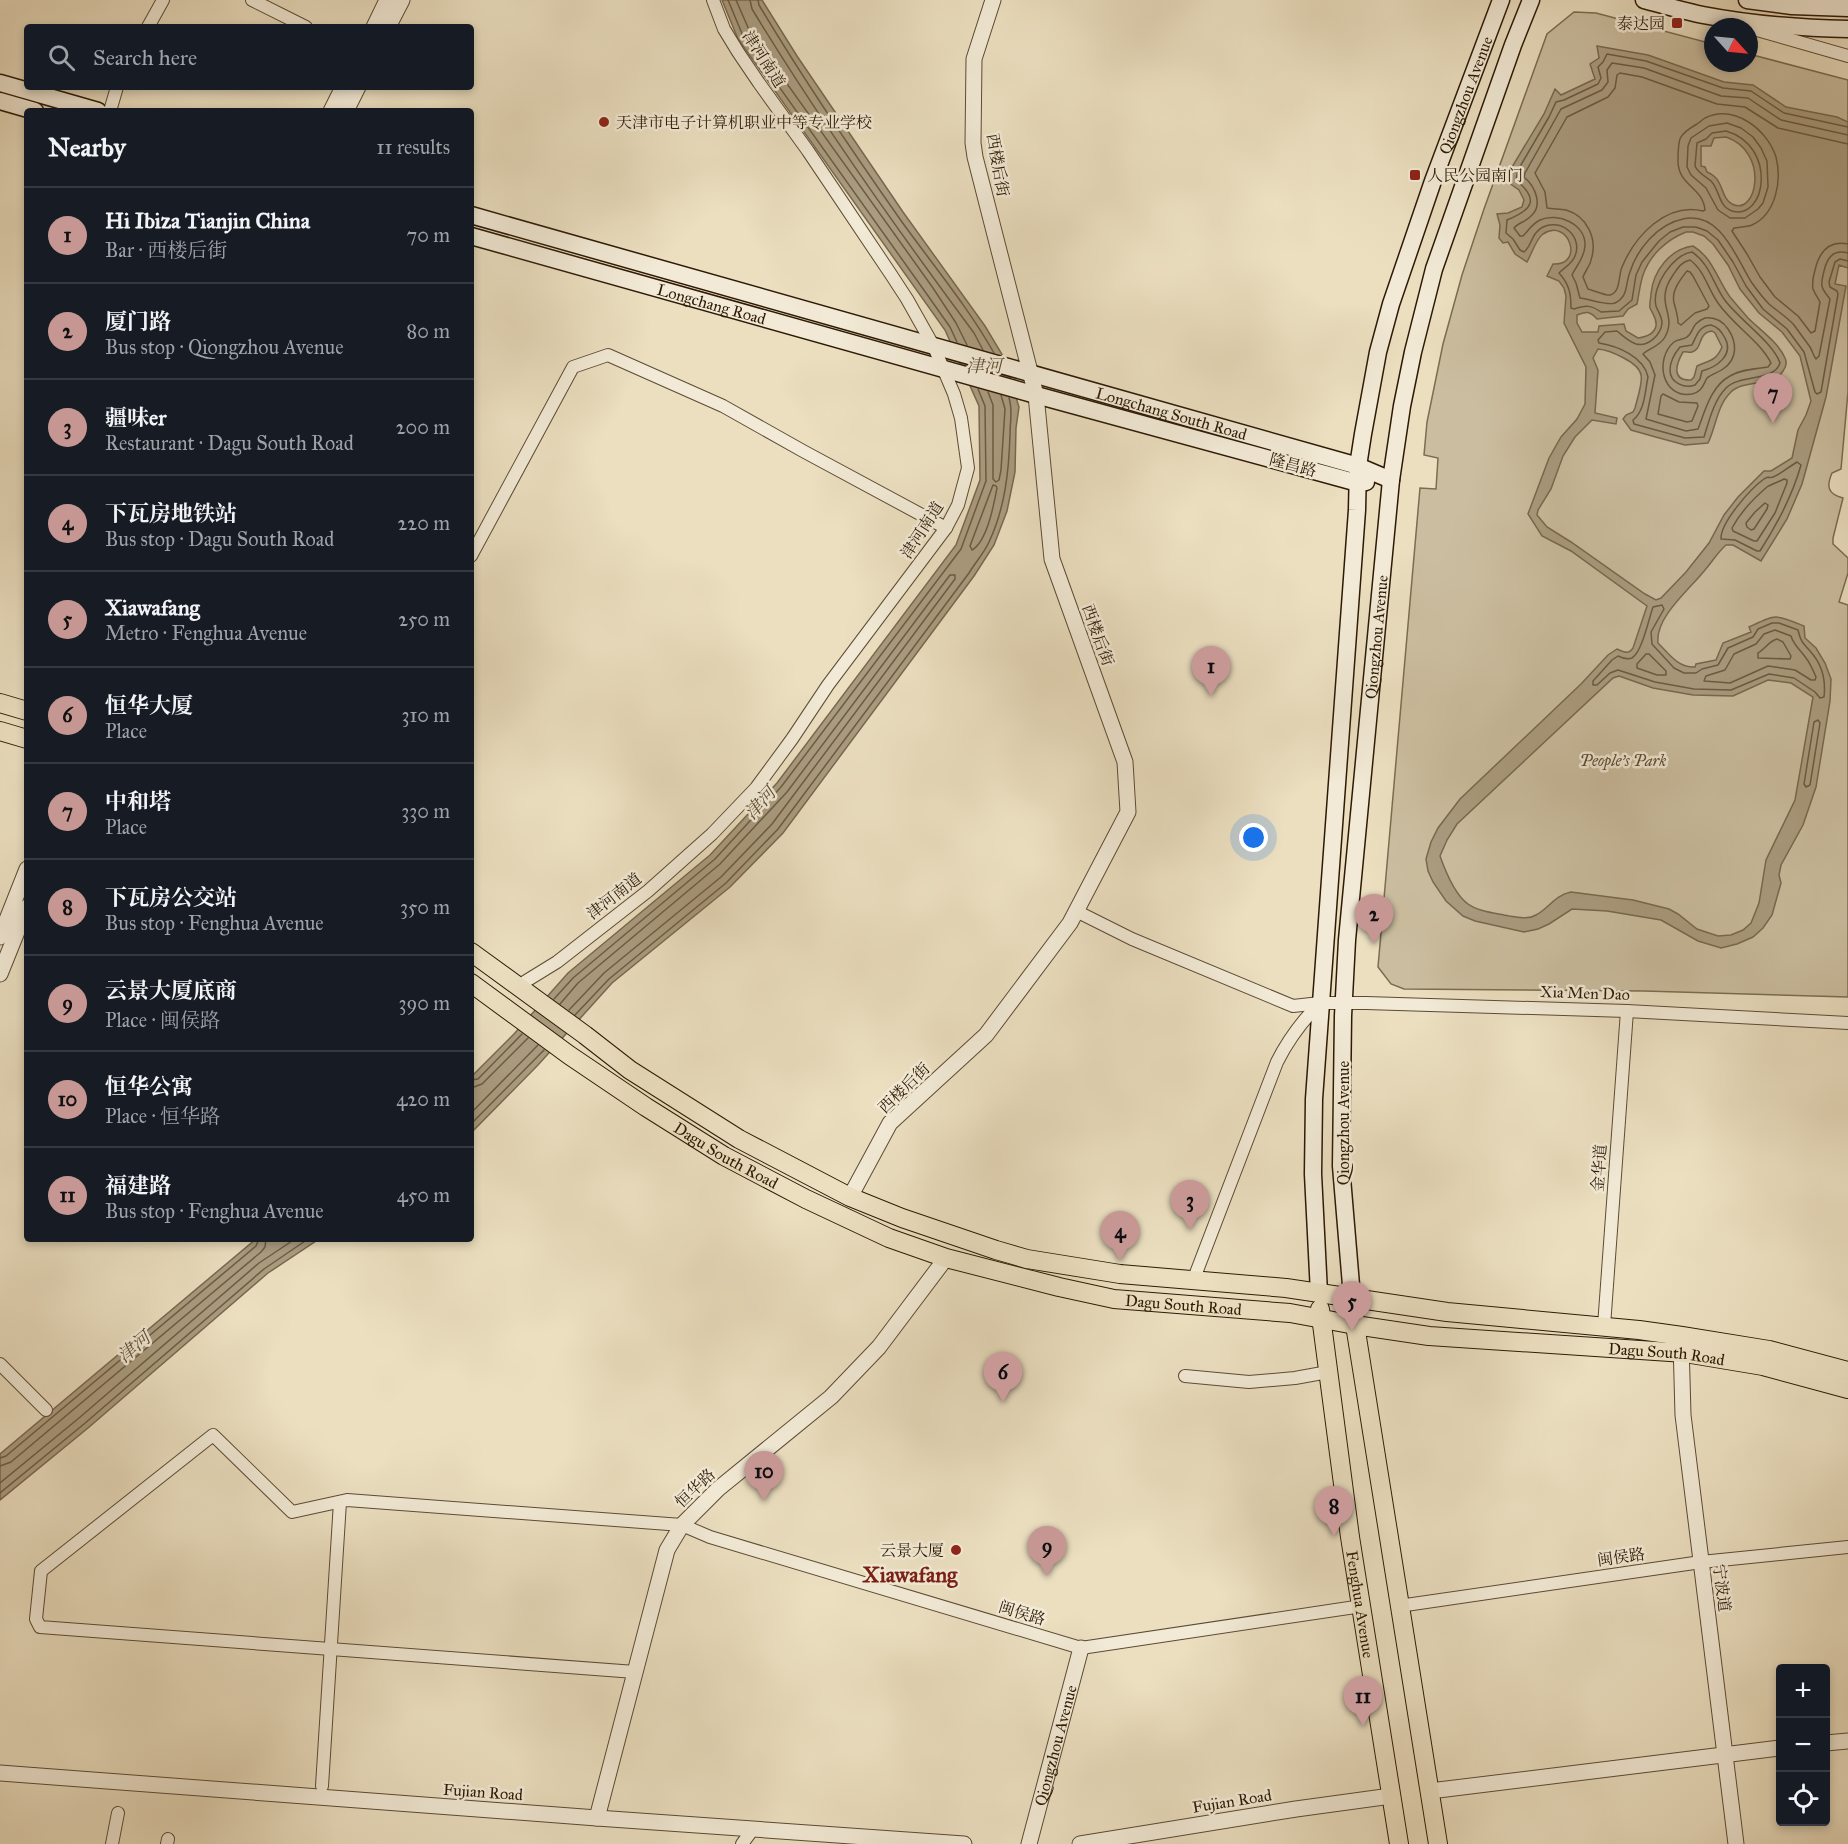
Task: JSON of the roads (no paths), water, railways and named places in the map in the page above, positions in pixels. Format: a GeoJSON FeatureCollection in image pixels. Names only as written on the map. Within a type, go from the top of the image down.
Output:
{"type":"FeatureCollection","features":[{"type":"Feature","properties":{"kind":"main road","name":"Qiongzhou Avenue"},"geometry":{"type":"LineString","coordinates":[[1319,1293],[1313,1132],[1320,1003],[1357,510],[1358,466],[1378,352],[1390,304],[1501,0]]}},
{"type":"Feature","properties":{"kind":"main road","name":"Qiongzhou Avenue"},"geometry":{"type":"LineString","coordinates":[[1352,1297],[1341,1166],[1347,940],[1391,480],[1402,406],[1434,269],[1531,0]]}},
{"type":"Feature","properties":{"kind":"main road"},"geometry":{"type":"LineString","coordinates":[[1644,0],[1702,15],[1787,26],[1848,29]]}},
{"type":"Feature","properties":{"kind":"main road"},"geometry":{"type":"LineString","coordinates":[[1747,0],[1792,6],[1848,8]]}},
{"type":"Feature","properties":{"kind":"main road"},"geometry":{"type":"LineString","coordinates":[[0,83],[24,90]]}},
{"type":"Feature","properties":{"kind":"main road"},"geometry":{"type":"LineString","coordinates":[[24,90],[88,108]]}},
{"type":"Feature","properties":{"kind":"main road"},"geometry":{"type":"LineString","coordinates":[[0,101],[24,108]]}},
{"type":"Feature","properties":{"kind":"main road","name":"Longchang Road"},"geometry":{"type":"LineString","coordinates":[[474,216],[941,349]]}},
{"type":"Feature","properties":{"kind":"main road","name":"Longchang Road"},"geometry":{"type":"LineString","coordinates":[[474,237],[947,370]]}},
{"type":"Feature","properties":{"kind":"main road","name":"Longchang South Road"},"geometry":{"type":"LineString","coordinates":[[941,349],[1358,466],[1391,480]]}},
{"type":"Feature","properties":{"kind":"main road","name":"隆昌路"},"geometry":{"type":"LineString","coordinates":[[947,370],[1358,483],[1391,480]]}},
{"type":"Feature","properties":{"kind":"main road"},"geometry":{"type":"LineString","coordinates":[[0,703],[24,710]]}},
{"type":"Feature","properties":{"kind":"main road"},"geometry":{"type":"LineString","coordinates":[[0,730],[24,738]]}},
{"type":"Feature","properties":{"kind":"main road","name":"Dagu South Road"},"geometry":{"type":"LineString","coordinates":[[474,954],[630,1070],[739,1138],[850,1197],[956,1237],[1027,1259],[1120,1274],[1286,1288],[1447,1312],[1604,1326],[1681,1344],[1848,1389]]}},
{"type":"Feature","properties":{"kind":"main road","name":"Dagu South Road"},"geometry":{"type":"LineString","coordinates":[[474,985],[569,1055],[724,1156],[806,1199],[879,1233],[946,1258],[1114,1299],[1290,1313],[1429,1336],[1681,1344],[1769,1350],[1848,1371]]}},
{"type":"Feature","properties":{"kind":"main road","name":"Fenghua Avenue"},"geometry":{"type":"LineString","coordinates":[[1319,1293],[1320,1318],[1350,1537],[1399,1844]]}},
{"type":"Feature","properties":{"kind":"main road"},"geometry":{"type":"LineString","coordinates":[[1352,1297],[1354,1325],[1438,1844]]}},
{"type":"Feature","properties":{"kind":"street"},"geometry":{"type":"LineString","coordinates":[[150,24],[163,0]]}},
{"type":"Feature","properties":{"kind":"street"},"geometry":{"type":"LineString","coordinates":[[252,0],[300,24]]}},
{"type":"Feature","properties":{"kind":"street"},"geometry":{"type":"LineString","coordinates":[[375,24],[387,0]]}},
{"type":"Feature","properties":{"kind":"street"},"geometry":{"type":"LineString","coordinates":[[390,24],[402,0]]}},
{"type":"Feature","properties":{"kind":"street","name":"津河南道"},"geometry":{"type":"LineString","coordinates":[[518,987],[556,962],[648,891],[712,834],[756,788],[828,685],[946,528],[958,505],[968,468],[961,418],[941,349],[808,151],[738,52],[724,29],[713,0]]}},
{"type":"Feature","properties":{"kind":"street","name":"西楼后街"},"geometry":{"type":"LineString","coordinates":[[850,1197],[890,1123],[986,1035],[1070,923],[1128,812],[1125,762],[1052,559],[1030,393],[973,143],[974,59],[993,0]]}},
{"type":"Feature","properties":{"kind":"street"},"geometry":{"type":"LineString","coordinates":[[1702,15],[1714,18]]}},
{"type":"Feature","properties":{"kind":"street"},"geometry":{"type":"LineString","coordinates":[[1758,30],[1848,56]]}},
{"type":"Feature","properties":{"kind":"street"},"geometry":{"type":"LineString","coordinates":[[111,108],[116,90]]}},
{"type":"Feature","properties":{"kind":"street"},"geometry":{"type":"LineString","coordinates":[[332,108],[342,90]]}},
{"type":"Feature","properties":{"kind":"street"},"geometry":{"type":"LineString","coordinates":[[348,108],[356,90]]}},
{"type":"Feature","properties":{"kind":"street"},"geometry":{"type":"LineString","coordinates":[[474,550],[573,367],[608,356],[723,406],[946,528]]}},
{"type":"Feature","properties":{"kind":"street"},"geometry":{"type":"LineString","coordinates":[[0,937],[24,877]]}},
{"type":"Feature","properties":{"kind":"street","name":"Xia Men Dao"},"geometry":{"type":"LineString","coordinates":[[1076,911],[1132,939],[1293,1006],[1344,1003],[1627,1011],[1848,1023]]}},
{"type":"Feature","properties":{"kind":"street"},"geometry":{"type":"LineString","coordinates":[[0,974],[24,914]]}},
{"type":"Feature","properties":{"kind":"street"},"geometry":{"type":"LineString","coordinates":[[1193,1281],[1277,1062],[1308,1014],[1320,1003]]}},
{"type":"Feature","properties":{"kind":"street","name":"金华道"},"geometry":{"type":"LineString","coordinates":[[1604,1326],[1627,1011]]}},
{"type":"Feature","properties":{"kind":"street","name":"恒华路"},"geometry":{"type":"LineString","coordinates":[[597,1818],[667,1550],[682,1525],[718,1489],[831,1397],[879,1347],[946,1258]]}},
{"type":"Feature","properties":{"kind":"street","name":"宁波道"},"geometry":{"type":"LineString","coordinates":[[1681,1344],[1683,1415],[1736,1844]]}},
{"type":"Feature","properties":{"kind":"street"},"geometry":{"type":"LineString","coordinates":[[0,1364],[46,1410]]}},
{"type":"Feature","properties":{"kind":"street"},"geometry":{"type":"LineString","coordinates":[[1185,1376],[1249,1382],[1295,1378],[1328,1372]]}},
{"type":"Feature","properties":{"kind":"street","name":"闽侯路"},"geometry":{"type":"LineString","coordinates":[[330,1649],[40,1627],[36,1619],[41,1571],[213,1435],[292,1512],[347,1500],[682,1525],[710,1537],[1081,1648],[1362,1606]]}},
{"type":"Feature","properties":{"kind":"street"},"geometry":{"type":"LineString","coordinates":[[322,1786],[340,1502]]}},
{"type":"Feature","properties":{"kind":"street","name":"闽侯路"},"geometry":{"type":"LineString","coordinates":[[1399,1606],[1701,1562],[1848,1547]]}},
{"type":"Feature","properties":{"kind":"street","name":"Qiongzhou Avenue"},"geometry":{"type":"LineString","coordinates":[[1029,1844],[1081,1648]]}},
{"type":"Feature","properties":{"kind":"street"},"geometry":{"type":"LineString","coordinates":[[330,1649],[635,1672]]}},
{"type":"Feature","properties":{"kind":"street"},"geometry":{"type":"LineString","coordinates":[[1830,1743],[1848,1741]]}},
{"type":"Feature","properties":{"kind":"street"},"geometry":{"type":"LineString","coordinates":[[1430,1791],[1776,1749]]}},
{"type":"Feature","properties":{"kind":"street","name":"Fujian Road"},"geometry":{"type":"LineString","coordinates":[[0,1773],[964,1844]]}},
{"type":"Feature","properties":{"kind":"street","name":"Fujian Road"},"geometry":{"type":"LineString","coordinates":[[1080,1844],[1391,1796]]}},
{"type":"Feature","properties":{"kind":"street"},"geometry":{"type":"LineString","coordinates":[[112,1844],[118,1813]]}},
{"type":"Feature","properties":{"kind":"street"},"geometry":{"type":"LineString","coordinates":[[742,1844],[753,1829]]}},
{"type":"Feature","properties":{"kind":"water","name":"津河"},"geometry":{"type":"Polygon","coordinates":[[[722,0],[762,0],[797,56],[903,212],[985,326],[1003,356],[1019,407],[1015,472],[1007,511],[994,545],[974,576],[783,833],[730,887],[612,983],[538,1065],[474,1130],[474,1074],[514,1034],[568,973],[710,855],[777,783],[956,545],[980,480],[979,406],[945,330],[738,39],[722,0]]]}},
{"type":"Feature","properties":{"kind":"water"},"geometry":{"type":"Polygon","coordinates":[[[1597,46],[1648,55],[1724,82],[1753,85],[1786,107],[1837,117],[1848,122],[1848,268],[1839,265],[1835,284],[1846,286],[1826,397],[1802,484],[1787,519],[1761,561],[1733,545],[1726,545],[1668,613],[1659,633],[1658,643],[1670,656],[1679,663],[1695,667],[1696,664],[1716,660],[1723,643],[1751,632],[1749,627],[1771,618],[1781,618],[1804,626],[1805,638],[1816,648],[1831,679],[1830,701],[1816,787],[1803,825],[1781,865],[1779,875],[1781,883],[1772,915],[1753,937],[1721,948],[1698,941],[1661,920],[1607,911],[1572,909],[1549,924],[1524,932],[1475,921],[1463,916],[1446,901],[1433,882],[1426,859],[1438,828],[1460,799],[1581,684],[1608,655],[1617,649],[1629,652],[1633,648],[1647,606],[1571,551],[1542,536],[1528,514],[1549,458],[1585,404],[1586,367],[1564,323],[1566,296],[1564,288],[1559,281],[1547,276],[1553,264],[1563,263],[1569,258],[1570,243],[1566,237],[1552,230],[1543,234],[1527,262],[1515,254],[1508,242],[1503,243],[1499,238],[1500,225],[1497,214],[1508,213],[1522,207],[1524,200],[1519,190],[1509,183],[1512,167],[1544,114],[1555,89],[1561,95],[1595,79],[1590,64],[1599,58],[1597,46]],[[1726,137],[1714,138],[1711,146],[1701,146],[1701,166],[1718,180],[1729,202],[1741,205],[1748,201],[1753,192],[1754,168],[1749,156],[1740,145],[1726,137]],[[1693,232],[1679,235],[1665,244],[1650,261],[1642,278],[1637,304],[1628,309],[1623,316],[1597,319],[1588,312],[1577,315],[1577,323],[1582,332],[1598,332],[1599,326],[1624,324],[1626,331],[1638,338],[1652,333],[1656,326],[1650,307],[1655,277],[1670,256],[1693,246],[1705,256],[1730,297],[1782,352],[1786,360],[1785,368],[1772,380],[1736,388],[1722,404],[1708,443],[1685,445],[1631,430],[1623,419],[1635,408],[1641,386],[1639,370],[1616,354],[1598,349],[1593,358],[1598,370],[1595,413],[1617,418],[1616,424],[1592,420],[1575,437],[1563,456],[1551,489],[1537,515],[1547,527],[1656,600],[1661,598],[1686,572],[1709,543],[1724,515],[1738,497],[1764,471],[1771,471],[1792,458],[1798,430],[1811,401],[1800,356],[1782,332],[1759,313],[1740,289],[1728,265],[1713,244],[1704,236],[1693,232]],[[1707,332],[1698,348],[1691,352],[1683,352],[1677,366],[1680,378],[1691,380],[1697,366],[1712,360],[1720,352],[1722,347],[1715,333],[1707,332]],[[1619,676],[1613,678],[1457,824],[1440,856],[1451,882],[1463,900],[1472,907],[1509,916],[1533,917],[1556,899],[1571,892],[1633,900],[1669,909],[1697,929],[1718,936],[1731,935],[1743,930],[1751,923],[1759,903],[1766,860],[1795,800],[1813,697],[1791,683],[1768,680],[1733,696],[1693,695],[1653,688],[1619,676]]]}},
{"type":"Feature","properties":{"kind":"water","name":"津河"},"geometry":{"type":"Polygon","coordinates":[[[252,1242],[314,1242],[268,1273],[88,1428],[0,1500],[0,1454],[252,1242]]]}},
{"type":"Feature","properties":{"kind":"place","name":"泰达园"},"geometry":{"type":"Point","coordinates":[1677,23]}},
{"type":"Feature","properties":{"kind":"place","name":"天津市电子计算机职业中等专业学校"},"geometry":{"type":"Point","coordinates":[604,122]}},
{"type":"Feature","properties":{"kind":"place","name":"人民公园南门"},"geometry":{"type":"Point","coordinates":[1415,175]}},
{"type":"Feature","properties":{"kind":"place","name":"中和塔"},"geometry":{"type":"Point","coordinates":[1773,423]}},
{"type":"Feature","properties":{"kind":"place","name":"Hi Ibiza Tianjin China"},"geometry":{"type":"Point","coordinates":[1211,696]}},
{"type":"Feature","properties":{"kind":"place","name":"厦门路"},"geometry":{"type":"Point","coordinates":[1374,944]}},
{"type":"Feature","properties":{"kind":"place","name":"疆味er"},"geometry":{"type":"Point","coordinates":[1190,1230]}},
{"type":"Feature","properties":{"kind":"place","name":"下瓦房地铁站"},"geometry":{"type":"Point","coordinates":[1120,1261]}},
{"type":"Feature","properties":{"kind":"place","name":"Xiawafang"},"geometry":{"type":"Point","coordinates":[1352,1331]}},
{"type":"Feature","properties":{"kind":"place","name":"恒华大厦"},"geometry":{"type":"Point","coordinates":[1003,1402]}},
{"type":"Feature","properties":{"kind":"place","name":"恒华公寓"},"geometry":{"type":"Point","coordinates":[764,1501]}},
{"type":"Feature","properties":{"kind":"place","name":"下瓦房公交站"},"geometry":{"type":"Point","coordinates":[1334,1536]}},
{"type":"Feature","properties":{"kind":"place","name":"云景大厦"},"geometry":{"type":"Point","coordinates":[956,1550]}},
{"type":"Feature","properties":{"kind":"place","name":"云景大厦底商"},"geometry":{"type":"Point","coordinates":[1047,1576]}},
{"type":"Feature","properties":{"kind":"place","name":"福建路"},"geometry":{"type":"Point","coordinates":[1363,1726]}},
{"type":"Feature","properties":{"kind":"district","name":"Xiawafang"},"geometry":{"type":"Point","coordinates":[910,1574]}},
{"type":"Feature","properties":{"kind":"park label","name":"People's Park"},"geometry":{"type":"Point","coordinates":[1623,760]}}]}
